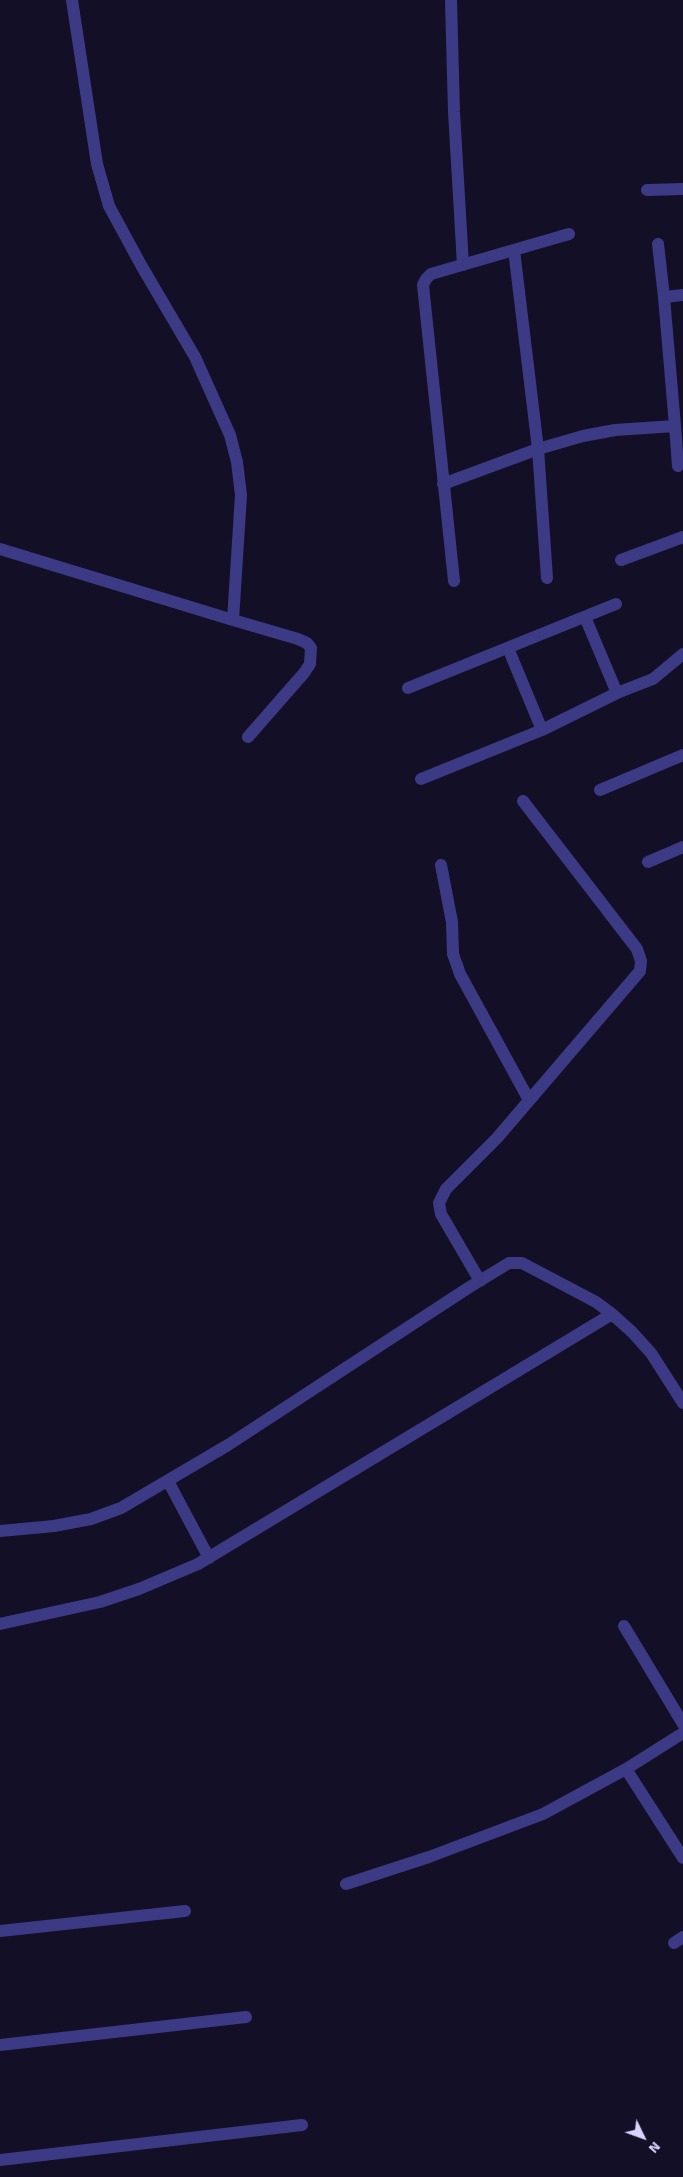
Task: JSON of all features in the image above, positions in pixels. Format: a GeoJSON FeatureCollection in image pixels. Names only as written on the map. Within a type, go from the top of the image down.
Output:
{"type":"FeatureCollection","features":[{"type":"Feature","properties":{"kind":"street"},"geometry":{"type":"LineString","coordinates":[[72,0],[97,164],[109,206],[141,265],[196,357],[230,435],[237,462],[241,495],[233,620]]}},
{"type":"Feature","properties":{"kind":"street"},"geometry":{"type":"LineString","coordinates":[[451,0],[454,112],[463,265]]}},
{"type":"Feature","properties":{"kind":"street"},"geometry":{"type":"LineString","coordinates":[[647,190],[683,189]]}},
{"type":"Feature","properties":{"kind":"street"},"geometry":{"type":"LineString","coordinates":[[454,581],[422,285],[431,274],[569,234]]}},
{"type":"Feature","properties":{"kind":"street"},"geometry":{"type":"LineString","coordinates":[[658,244],[678,466]]}},
{"type":"Feature","properties":{"kind":"street"},"geometry":{"type":"LineString","coordinates":[[514,250],[538,450],[547,578]]}},
{"type":"Feature","properties":{"kind":"street"},"geometry":{"type":"LineString","coordinates":[[664,297],[683,295]]}},
{"type":"Feature","properties":{"kind":"street"},"geometry":{"type":"LineString","coordinates":[[443,484],[538,450],[584,436],[615,430],[675,426]]}},
{"type":"Feature","properties":{"kind":"street"},"geometry":{"type":"LineString","coordinates":[[621,560],[683,537]]}},
{"type":"Feature","properties":{"kind":"street"},"geometry":{"type":"LineString","coordinates":[[0,549],[307,643],[311,648],[310,664],[248,737]]}},
{"type":"Feature","properties":{"kind":"street"},"geometry":{"type":"LineString","coordinates":[[408,688],[616,604]]}},
{"type":"Feature","properties":{"kind":"street"},"geometry":{"type":"LineString","coordinates":[[585,617],[617,693]]}},
{"type":"Feature","properties":{"kind":"street"},"geometry":{"type":"LineString","coordinates":[[508,648],[542,730]]}},
{"type":"Feature","properties":{"kind":"street"},"geometry":{"type":"LineString","coordinates":[[421,779],[542,730],[617,693],[653,678],[683,654]]}},
{"type":"Feature","properties":{"kind":"street"},"geometry":{"type":"LineString","coordinates":[[600,790],[683,754]]}},
{"type":"Feature","properties":{"kind":"street"},"geometry":{"type":"LineString","coordinates":[[480,1281],[441,1214],[439,1203],[446,1189],[497,1138],[640,971],[641,960],[637,949],[524,802]]}},
{"type":"Feature","properties":{"kind":"street"},"geometry":{"type":"LineString","coordinates":[[648,862],[683,847]]}},
{"type":"Feature","properties":{"kind":"street"},"geometry":{"type":"LineString","coordinates":[[441,865],[452,922],[454,954],[460,974],[529,1100]]}},
{"type":"Feature","properties":{"kind":"street"},"geometry":{"type":"LineString","coordinates":[[0,1531],[54,1526],[91,1519],[121,1508],[228,1445],[510,1263],[522,1263],[596,1302],[612,1314],[651,1353],[683,1403]]}},
{"type":"Feature","properties":{"kind":"street"},"geometry":{"type":"LineString","coordinates":[[0,1624],[100,1602],[139,1589],[208,1558],[612,1314]]}},
{"type":"Feature","properties":{"kind":"street"},"geometry":{"type":"LineString","coordinates":[[168,1481],[208,1558]]}},
{"type":"Feature","properties":{"kind":"street"},"geometry":{"type":"LineString","coordinates":[[624,1626],[683,1724]]}},
{"type":"Feature","properties":{"kind":"street"},"geometry":{"type":"LineString","coordinates":[[346,1884],[429,1857],[543,1814],[626,1769],[683,1733]]}},
{"type":"Feature","properties":{"kind":"street"},"geometry":{"type":"LineString","coordinates":[[626,1769],[683,1858]]}},
{"type":"Feature","properties":{"kind":"street"},"geometry":{"type":"LineString","coordinates":[[0,1931],[185,1911]]}},
{"type":"Feature","properties":{"kind":"street"},"geometry":{"type":"LineString","coordinates":[[0,2045],[246,2018]]}},
{"type":"Feature","properties":{"kind":"street"},"geometry":{"type":"LineString","coordinates":[[0,2160],[302,2125]]}}]}
